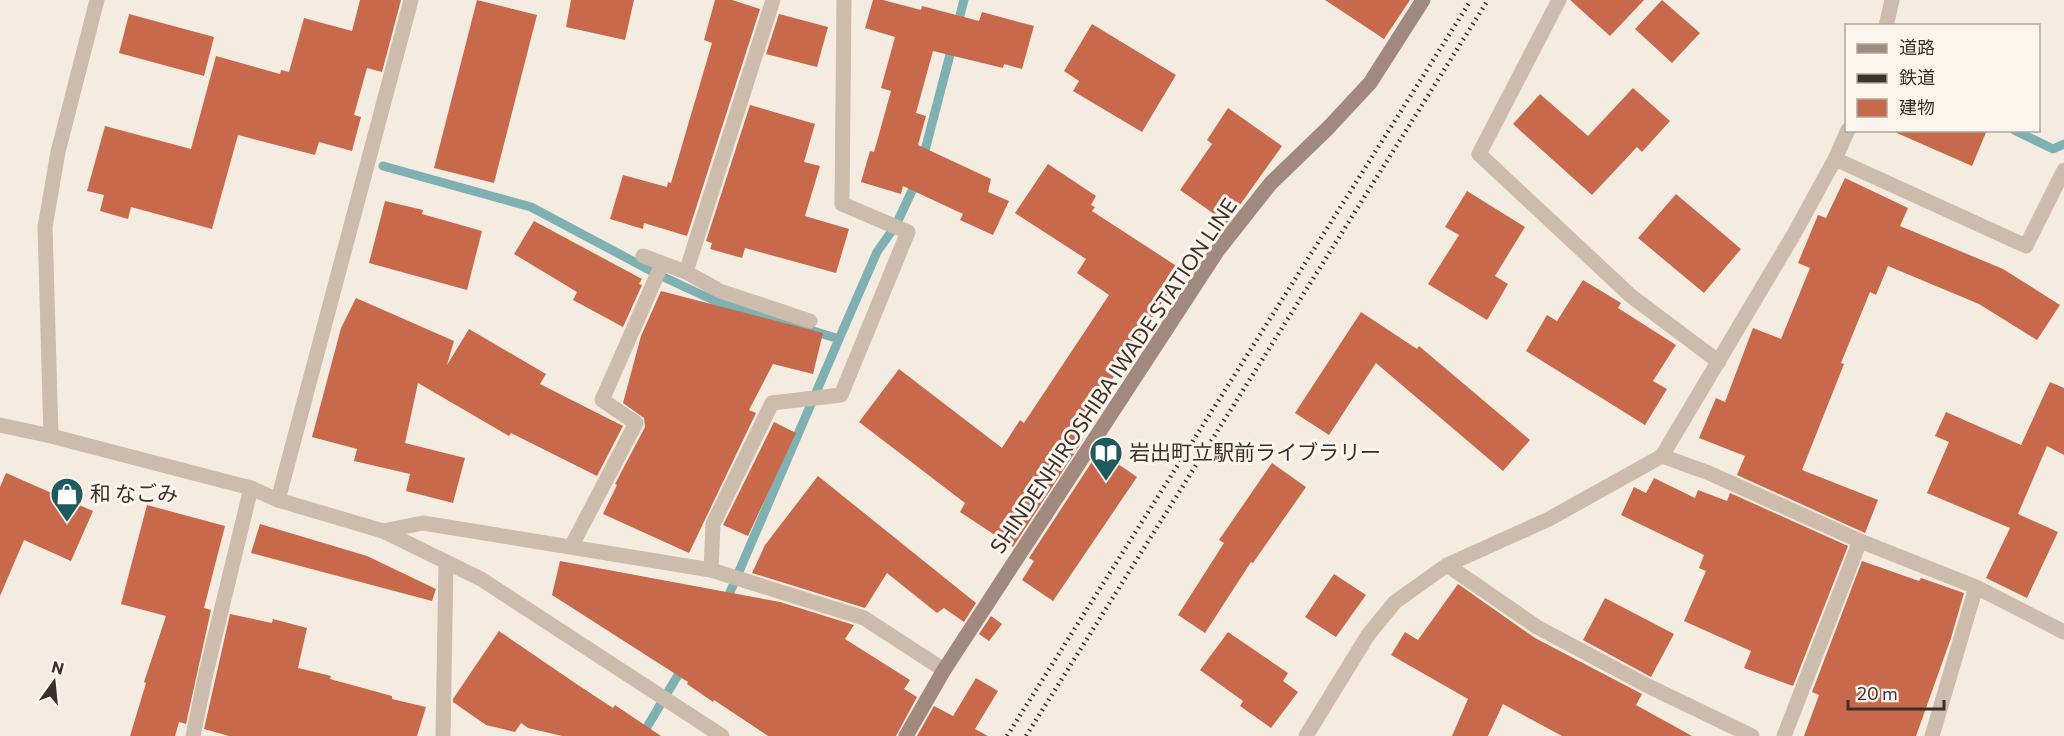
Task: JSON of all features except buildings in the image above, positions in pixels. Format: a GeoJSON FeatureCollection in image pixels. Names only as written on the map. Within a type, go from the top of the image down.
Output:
{"type":"FeatureCollection","features":[{"type":"Feature","properties":{"kind":"main road","name":"SHINDENHIROSHIBA IWADE STATION LINE"},"geometry":{"type":"LineString","coordinates":[[906,736],[944,670],[1218,250],[1270,183],[1328,128],[1370,83],[1423,0]]}},
{"type":"Feature","properties":{"kind":"street"},"geometry":{"type":"LineString","coordinates":[[51,436],[45,227],[58,152],[97,0]]}},
{"type":"Feature","properties":{"kind":"street"},"geometry":{"type":"LineString","coordinates":[[278,500],[411,0]]}},
{"type":"Feature","properties":{"kind":"street"},"geometry":{"type":"LineString","coordinates":[[686,272],[773,0]]}},
{"type":"Feature","properties":{"kind":"street"},"geometry":{"type":"LineString","coordinates":[[711,570],[713,524],[772,403],[841,395],[908,232],[842,204],[844,0]]}},
{"type":"Feature","properties":{"kind":"street"},"geometry":{"type":"LineString","coordinates":[[1559,0],[1479,154],[1631,296],[1719,362]]}},
{"type":"Feature","properties":{"kind":"street"},"geometry":{"type":"LineString","coordinates":[[1886,24],[1892,0]]}},
{"type":"Feature","properties":{"kind":"street"},"geometry":{"type":"LineString","coordinates":[[1306,736],[1368,635],[1395,602],[1447,566],[1549,519],[1662,456],[1719,362],[1835,159],[1847,132]]}},
{"type":"Feature","properties":{"kind":"street"},"geometry":{"type":"LineString","coordinates":[[1835,159],[2026,246],[2064,170]]}},
{"type":"Feature","properties":{"kind":"street"},"geometry":{"type":"LineString","coordinates":[[643,256],[686,272],[720,291],[810,321]]}},
{"type":"Feature","properties":{"kind":"street"},"geometry":{"type":"LineString","coordinates":[[571,547],[636,423],[602,400],[662,264]]}},
{"type":"Feature","properties":{"kind":"street"},"geometry":{"type":"LineString","coordinates":[[0,425],[251,488],[278,500],[383,531],[481,579],[722,736]]}},
{"type":"Feature","properties":{"kind":"street"},"geometry":{"type":"LineString","coordinates":[[1662,456],[1709,473],[1860,541],[1976,587],[2064,632]]}},
{"type":"Feature","properties":{"kind":"street"},"geometry":{"type":"LineString","coordinates":[[193,736],[251,488]]}},
{"type":"Feature","properties":{"kind":"street"},"geometry":{"type":"LineString","coordinates":[[383,531],[423,522],[711,570],[864,618],[944,670]]}},
{"type":"Feature","properties":{"kind":"street"},"geometry":{"type":"LineString","coordinates":[[1784,736],[1860,541]]}},
{"type":"Feature","properties":{"kind":"street"},"geometry":{"type":"LineString","coordinates":[[443,736],[446,561]]}},
{"type":"Feature","properties":{"kind":"street"},"geometry":{"type":"LineString","coordinates":[[1447,566],[1537,627],[1648,686],[1752,736]]}},
{"type":"Feature","properties":{"kind":"street"},"geometry":{"type":"LineString","coordinates":[[1932,736],[1976,587]]}},
{"type":"Feature","properties":{"kind":"waterway"},"geometry":{"type":"LineString","coordinates":[[957,27],[964,0]]}},
{"type":"Feature","properties":{"kind":"waterway"},"geometry":{"type":"LineString","coordinates":[[923,158],[953,43]]}},
{"type":"Feature","properties":{"kind":"waterway"},"geometry":{"type":"LineString","coordinates":[[2018,132],[2053,149],[2064,144]]}},
{"type":"Feature","properties":{"kind":"waterway"},"geometry":{"type":"LineString","coordinates":[[383,166],[531,207],[657,274],[713,300],[839,339],[725,604]]}},
{"type":"Feature","properties":{"kind":"waterway"},"geometry":{"type":"LineString","coordinates":[[839,339],[877,252],[896,225],[917,180]]}},
{"type":"Feature","properties":{"kind":"waterway"},"geometry":{"type":"LineString","coordinates":[[645,736],[647,727],[684,665]]}},
{"type":"Feature","properties":{"kind":"railway"},"geometry":{"type":"LineString","coordinates":[[1007,736],[1471,0]]}},
{"type":"Feature","properties":{"kind":"railway"},"geometry":{"type":"LineString","coordinates":[[1026,736],[1488,0]]}},
{"type":"Feature","properties":{"kind":"place","name":"岩出町立駅前ライブラリー"},"geometry":{"type":"Point","coordinates":[1106,482]}},
{"type":"Feature","properties":{"kind":"place","name":"和 なごみ"},"geometry":{"type":"Point","coordinates":[67,523]}}]}
